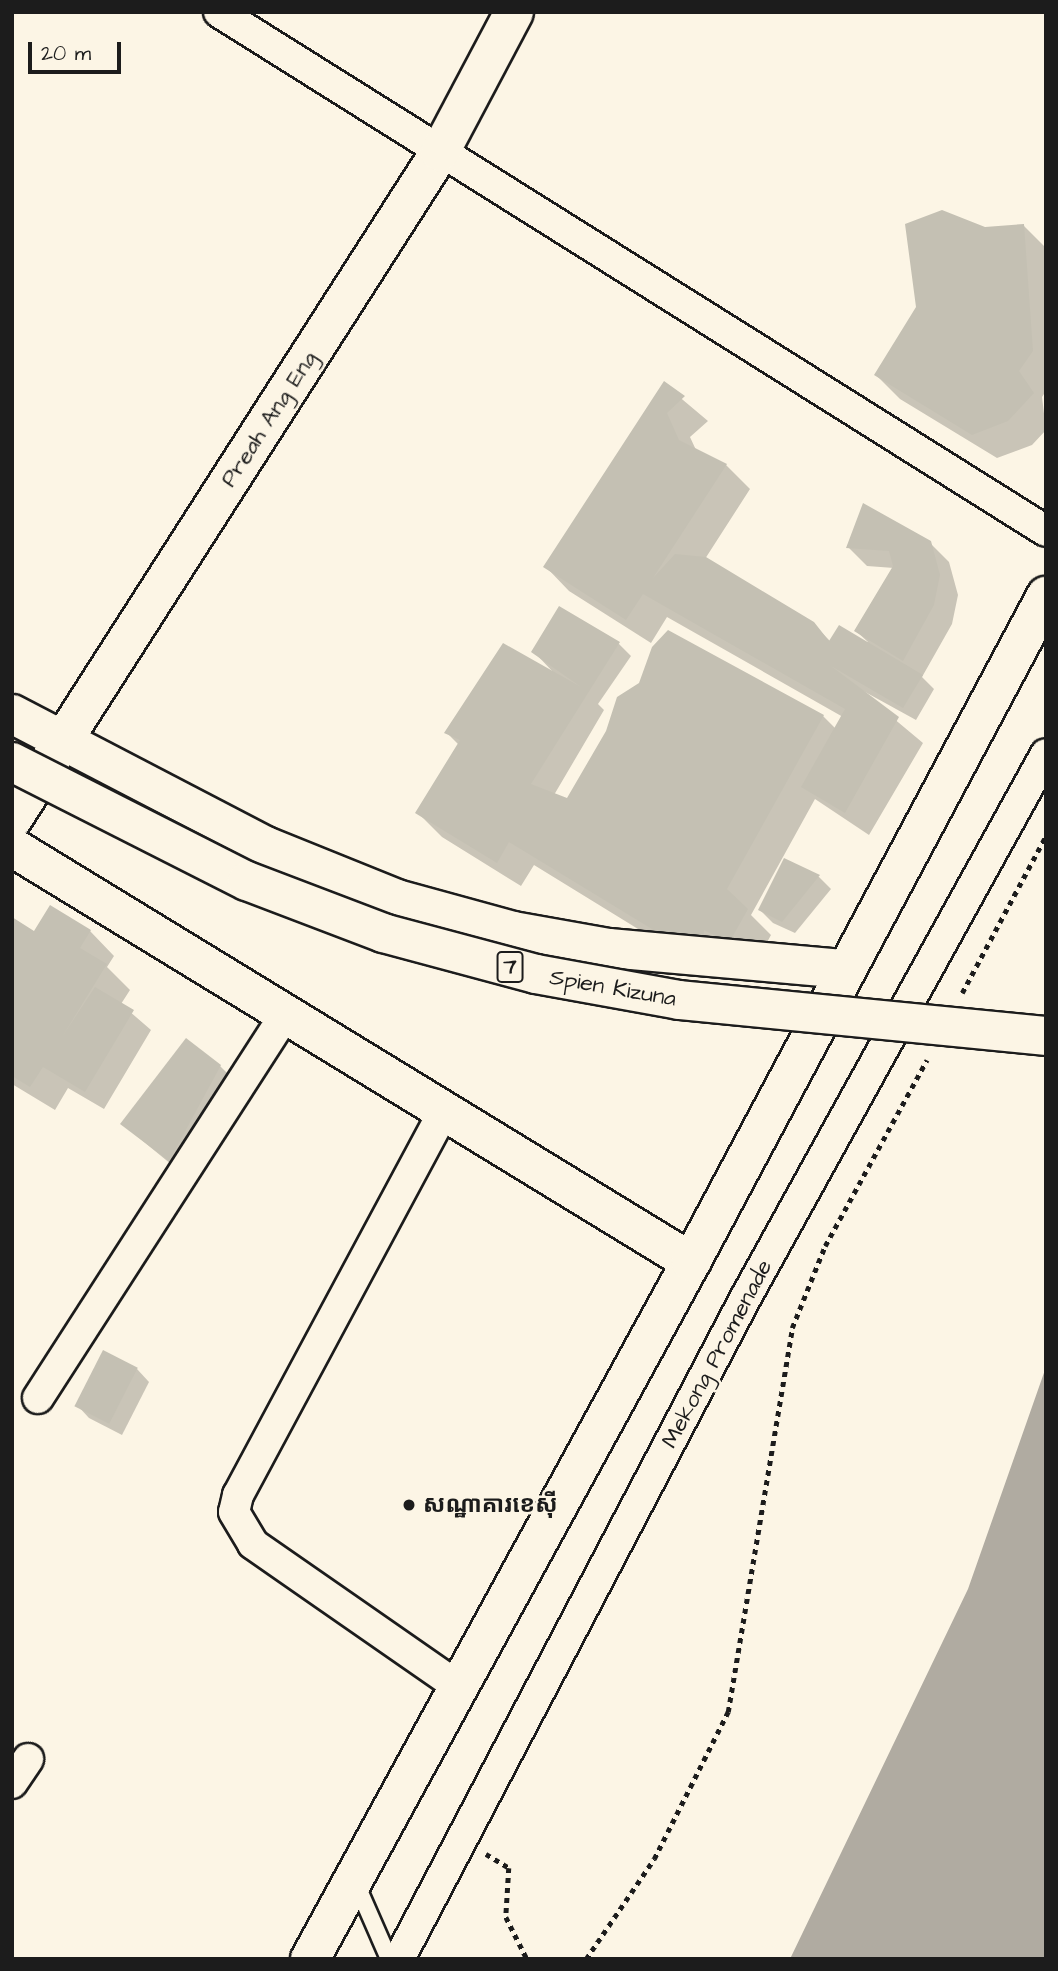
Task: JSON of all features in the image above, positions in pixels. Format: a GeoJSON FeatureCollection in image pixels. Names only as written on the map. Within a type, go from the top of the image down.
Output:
{"type":"FeatureCollection","features":[{"type":"Feature","properties":{"kind":"main road","name":"Preah Ang Eng"},"geometry":{"type":"LineString","coordinates":[[12,820],[440,152],[514,12]]}},
{"type":"Feature","properties":{"kind":"main road"},"geometry":{"type":"LineString","coordinates":[[310,1959],[691,1262],[1046,596]]}},
{"type":"Feature","properties":{"kind":"main road"},"geometry":{"type":"LineString","coordinates":[[12,714],[266,846],[397,899],[513,931],[609,948],[845,969]]}},
{"type":"Feature","properties":{"kind":"main road","name":"Spien Kizuna"},"geometry":{"type":"LineString","coordinates":[[12,762],[247,881],[383,933],[536,974],[679,1000],[1046,1036]]}},
{"type":"Feature","properties":{"kind":"main road"},"geometry":{"type":"LineString","coordinates":[[12,847],[691,1262]]}},
{"type":"Feature","properties":{"kind":"street"},"geometry":{"type":"LineString","coordinates":[[219,12],[1046,531]]}},
{"type":"Feature","properties":{"kind":"street","name":"Mekong Promenade"},"geometry":{"type":"LineString","coordinates":[[399,1959],[746,1297],[1046,754]]}},
{"type":"Feature","properties":{"kind":"street"},"geometry":{"type":"LineString","coordinates":[[38,1398],[285,1014]]}},
{"type":"Feature","properties":{"kind":"street"},"geometry":{"type":"LineString","coordinates":[[444,1111],[244,1483],[234,1512],[253,1544],[458,1687]]}},
{"type":"Feature","properties":{"kind":"lane"},"geometry":{"type":"LineString","coordinates":[[355,1878],[389,1959]]}},
{"type":"Feature","properties":{"kind":"path"},"geometry":{"type":"LineString","coordinates":[[961,996],[1046,836]]}},
{"type":"Feature","properties":{"kind":"path"},"geometry":{"type":"LineString","coordinates":[[586,1959],[654,1859],[729,1712],[792,1328],[825,1245],[928,1058]]}},
{"type":"Feature","properties":{"kind":"path"},"geometry":{"type":"LineString","coordinates":[[461,1839],[509,1868],[506,1917],[527,1959]]}},
{"type":"Feature","properties":{"kind":"shaded area"},"geometry":{"type":"Polygon","coordinates":[[[1046,1367],[1046,1959],[790,1959],[968,1589],[1046,1367]]]}},
{"type":"Feature","properties":{"kind":"building"},"geometry":{"type":"Polygon","coordinates":[[[942,210],[985,227],[1024,224],[1033,351],[1019,371],[1034,393],[1008,421],[972,435],[874,375],[916,307],[905,224],[942,210]]]}},
{"type":"Feature","properties":{"kind":"building"},"geometry":{"type":"Polygon","coordinates":[[[664,381],[685,396],[667,413],[679,440],[727,464],[653,578],[675,554],[706,557],[814,622],[829,641],[839,625],[923,675],[903,708],[831,666],[899,717],[845,813],[801,787],[845,709],[643,594],[626,620],[543,567],[664,381]]]}},
{"type":"Feature","properties":{"kind":"building"},"geometry":{"type":"Polygon","coordinates":[[[863,503],[931,541],[940,575],[934,605],[903,661],[854,631],[893,566],[889,551],[846,548],[863,503]]]}},
{"type":"Feature","properties":{"kind":"building"},"geometry":{"type":"Polygon","coordinates":[[[559,606],[620,642],[531,784],[567,798],[606,731],[617,697],[639,683],[652,647],[668,630],[824,715],[727,889],[748,909],[729,943],[704,930],[703,943],[670,940],[509,842],[497,863],[415,813],[460,740],[444,733],[503,643],[581,687],[531,652],[559,606]]]}},
{"type":"Feature","properties":{"kind":"building"},"geometry":{"type":"Polygon","coordinates":[[[784,858],[820,875],[782,922],[758,910],[784,858]]]}},
{"type":"Feature","properties":{"kind":"building"},"geometry":{"type":"Polygon","coordinates":[[[50,905],[91,930],[80,948],[107,964],[62,1037],[95,987],[134,1010],[85,1092],[43,1067],[30,1087],[12,1076],[12,917],[34,931],[50,905]]]}},
{"type":"Feature","properties":{"kind":"building"},"geometry":{"type":"Polygon","coordinates":[[[186,1038],[221,1065],[169,1161],[120,1124],[186,1038]]]}},
{"type":"Feature","properties":{"kind":"building"},"geometry":{"type":"Polygon","coordinates":[[[103,1350],[138,1368],[109,1424],[74,1406],[103,1350]]]}},
{"type":"Feature","properties":{"kind":"place","name":"សណ្ឋាគារខេសុី"},"geometry":{"type":"Point","coordinates":[409,1505]}}]}
